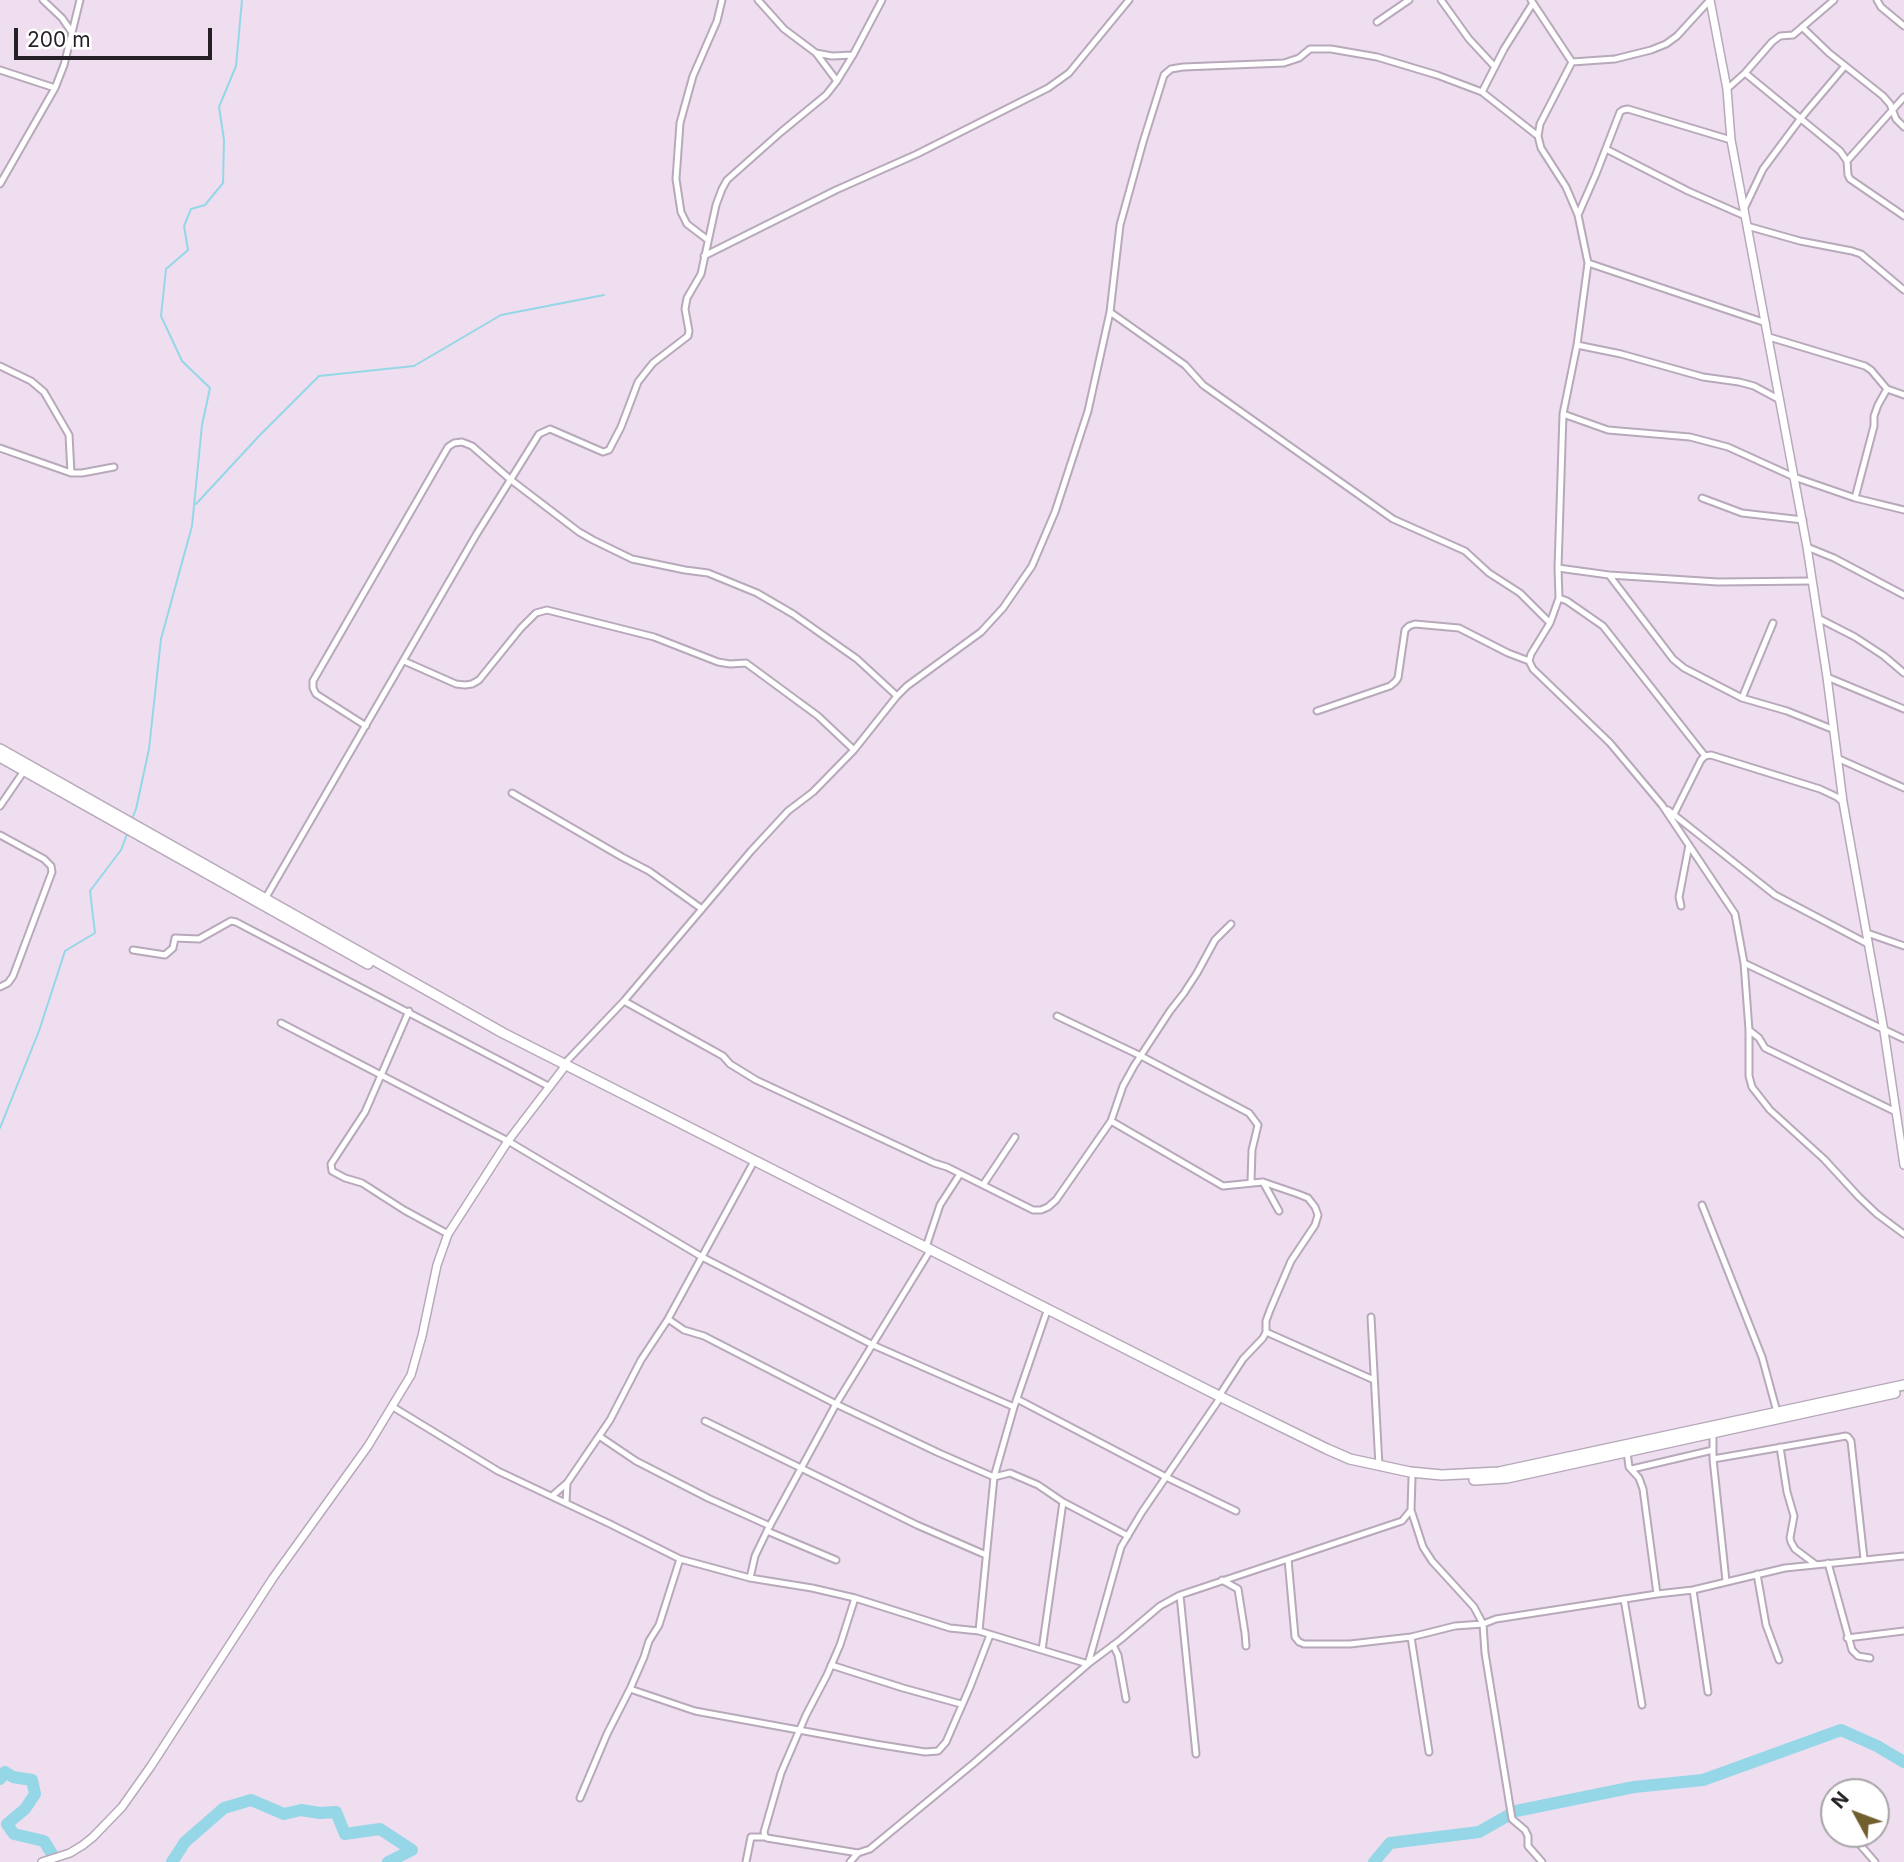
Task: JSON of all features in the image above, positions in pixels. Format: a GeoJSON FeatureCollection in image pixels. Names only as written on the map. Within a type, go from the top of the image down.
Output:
{"type":"FeatureCollection","features":[{"type":"Feature","properties":{"kind":"main road"},"geometry":{"type":"LineString","coordinates":[[0,749],[564,1066],[752,1165],[784,1178]]}},
{"type":"Feature","properties":{"kind":"main road"},"geometry":{"type":"LineString","coordinates":[[0,757],[489,1031],[564,1066],[1325,1454],[1361,1467],[1412,1478],[1443,1481],[1507,1478],[1713,1433],[1904,1385]]}},
{"type":"Feature","properties":{"kind":"main road"},"geometry":{"type":"LineString","coordinates":[[927,1251],[1046,1314],[1327,1449],[1350,1459],[1410,1472],[1442,1475],[1499,1472],[1777,1412],[1904,1391]]}},
{"type":"Feature","properties":{"kind":"street"},"geometry":{"type":"LineString","coordinates":[[43,0],[72,32]]}},
{"type":"Feature","properties":{"kind":"street"},"geometry":{"type":"LineString","coordinates":[[0,184],[55,88],[64,65],[80,0]]}},
{"type":"Feature","properties":{"kind":"street"},"geometry":{"type":"LineString","coordinates":[[708,240],[687,224],[681,212],[676,180],[680,123],[692,76],[717,21],[722,0]]}},
{"type":"Feature","properties":{"kind":"street"},"geometry":{"type":"LineString","coordinates":[[758,0],[784,29],[816,53],[837,81]]}},
{"type":"Feature","properties":{"kind":"street"},"geometry":{"type":"LineString","coordinates":[[265,899],[476,535],[539,434],[550,429],[603,452],[609,450],[638,382],[653,363],[688,336],[685,309],[687,298],[701,274],[718,197],[727,180],[826,95],[853,55],[882,0]]}},
{"type":"Feature","properties":{"kind":"street"},"geometry":{"type":"LineString","coordinates":[[704,256],[1048,88],[1069,73],[1129,0]]}},
{"type":"Feature","properties":{"kind":"street"},"geometry":{"type":"LineString","coordinates":[[1377,22],[1409,0]]}},
{"type":"Feature","properties":{"kind":"street"},"geometry":{"type":"LineString","coordinates":[[1441,0],[1469,39],[1495,67]]}},
{"type":"Feature","properties":{"kind":"street"},"geometry":{"type":"LineString","coordinates":[[1727,89],[1772,42],[1780,36],[1793,35],[1833,0]]}},
{"type":"Feature","properties":{"kind":"street"},"geometry":{"type":"LineString","coordinates":[[1482,92],[1532,1],[1572,62]]}},
{"type":"Feature","properties":{"kind":"street"},"geometry":{"type":"LineString","coordinates":[[1572,62],[1615,59],[1667,44],[1710,1]]}},
{"type":"Feature","properties":{"kind":"street"},"geometry":{"type":"LineString","coordinates":[[1710,1],[1727,89],[1731,140],[1803,520],[1843,802],[1899,1118],[1904,1165]]}},
{"type":"Feature","properties":{"kind":"street"},"geometry":{"type":"LineString","coordinates":[[1877,1],[1904,26]]}},
{"type":"Feature","properties":{"kind":"street"},"geometry":{"type":"LineString","coordinates":[[1802,27],[1829,53],[1883,96],[1896,119],[1904,127]]}},
{"type":"Feature","properties":{"kind":"street"},"geometry":{"type":"LineString","coordinates":[[42,1862],[70,1853],[83,1845],[122,1807],[273,1578],[368,1446],[411,1375],[437,1265],[448,1234],[508,1140],[564,1066],[624,1001],[788,811],[813,792],[854,750],[897,696],[981,632],[1003,608],[1032,566],[1055,512],[1088,411],[1110,312],[1119,225],[1164,75],[1171,69],[1183,67],[1284,63],[1299,58],[1310,49],[1331,49],[1377,57],[1482,92],[1538,136]]}},
{"type":"Feature","properties":{"kind":"street"},"geometry":{"type":"LineString","coordinates":[[816,53],[832,56],[853,55]]}},
{"type":"Feature","properties":{"kind":"street"},"geometry":{"type":"LineString","coordinates":[[1572,62],[1540,124],[1538,136],[1541,148],[1566,187],[1578,215],[1588,263],[1577,345],[1563,414],[1559,598],[1550,623],[1529,661],[1532,669],[1610,743],[1662,805],[1735,914],[1744,963],[1749,1076],[1752,1087],[1770,1110],[1824,1159],[1858,1197],[1904,1234]]}},
{"type":"Feature","properties":{"kind":"street"},"geometry":{"type":"LineString","coordinates":[[1745,212],[1763,169],[1845,66]]}},
{"type":"Feature","properties":{"kind":"street"},"geometry":{"type":"LineString","coordinates":[[0,70],[55,88]]}},
{"type":"Feature","properties":{"kind":"street"},"geometry":{"type":"LineString","coordinates":[[1745,73],[1840,151],[1847,161],[1850,179],[1904,216]]}},
{"type":"Feature","properties":{"kind":"street"},"geometry":{"type":"LineString","coordinates":[[1847,161],[1904,97]]}},
{"type":"Feature","properties":{"kind":"street"},"geometry":{"type":"LineString","coordinates":[[1578,215],[1620,112],[1628,109],[1731,140]]}},
{"type":"Feature","properties":{"kind":"street"},"geometry":{"type":"LineString","coordinates":[[1606,149],[1688,191],[1745,212]]}},
{"type":"Feature","properties":{"kind":"street"},"geometry":{"type":"LineString","coordinates":[[1747,226],[1861,254],[1904,290]]}},
{"type":"Feature","properties":{"kind":"street"},"geometry":{"type":"LineString","coordinates":[[1588,263],[1766,323]]}},
{"type":"Feature","properties":{"kind":"street"},"geometry":{"type":"LineString","coordinates":[[1110,312],[1185,365],[1203,385],[1393,519],[1465,551],[1489,573],[1520,593],[1550,623]]}},
{"type":"Feature","properties":{"kind":"street"},"geometry":{"type":"LineString","coordinates":[[1769,337],[1865,366],[1887,389],[1904,395]]}},
{"type":"Feature","properties":{"kind":"street"},"geometry":{"type":"LineString","coordinates":[[1577,345],[1633,357],[1703,377],[1754,386],[1780,400]]}},
{"type":"Feature","properties":{"kind":"street"},"geometry":{"type":"LineString","coordinates":[[0,366],[31,381],[44,392],[69,435],[71,472]]}},
{"type":"Feature","properties":{"kind":"street"},"geometry":{"type":"LineString","coordinates":[[1855,498],[1874,426],[1874,416],[1887,389]]}},
{"type":"Feature","properties":{"kind":"street"},"geometry":{"type":"LineString","coordinates":[[1563,414],[1608,430],[1690,437],[1728,447],[1794,478],[1855,498],[1904,510]]}},
{"type":"Feature","properties":{"kind":"street"},"geometry":{"type":"LineString","coordinates":[[366,726],[316,694],[313,681],[448,447],[462,442],[472,446],[510,480],[579,531],[632,559],[708,573],[757,593],[793,614],[858,659],[897,696]]}},
{"type":"Feature","properties":{"kind":"street"},"geometry":{"type":"LineString","coordinates":[[0,448],[71,472],[82,473],[114,467]]}},
{"type":"Feature","properties":{"kind":"street"},"geometry":{"type":"LineString","coordinates":[[1702,498],[1742,513],[1803,520]]}},
{"type":"Feature","properties":{"kind":"street"},"geometry":{"type":"LineString","coordinates":[[1807,547],[1834,558],[1904,595]]}},
{"type":"Feature","properties":{"kind":"street"},"geometry":{"type":"LineString","coordinates":[[1558,568],[1609,575],[1718,582],[1812,581]]}},
{"type":"Feature","properties":{"kind":"street"},"geometry":{"type":"LineString","coordinates":[[1609,575],[1680,665],[1742,698],[1787,711],[1832,729]]}},
{"type":"Feature","properties":{"kind":"street"},"geometry":{"type":"LineString","coordinates":[[1559,598],[1603,626],[1705,756]]}},
{"type":"Feature","properties":{"kind":"street"},"geometry":{"type":"LineString","coordinates":[[404,661],[456,684],[472,684],[479,680],[536,613],[547,610],[654,637],[718,662],[746,663],[818,716],[854,750]]}},
{"type":"Feature","properties":{"kind":"street"},"geometry":{"type":"LineString","coordinates":[[1818,618],[1864,643],[1904,673]]}},
{"type":"Feature","properties":{"kind":"street"},"geometry":{"type":"LineString","coordinates":[[1742,698],[1773,623]]}},
{"type":"Feature","properties":{"kind":"street"},"geometry":{"type":"LineString","coordinates":[[1317,711],[1390,687],[1398,678],[1405,630],[1409,625],[1459,628],[1507,653],[1529,661]]}},
{"type":"Feature","properties":{"kind":"street"},"geometry":{"type":"LineString","coordinates":[[1827,677],[1904,709]]}},
{"type":"Feature","properties":{"kind":"street"},"geometry":{"type":"LineString","coordinates":[[1674,814],[1701,760],[1711,755],[1820,789],[1843,802]]}},
{"type":"Feature","properties":{"kind":"street"},"geometry":{"type":"LineString","coordinates":[[1837,758],[1904,788]]}},
{"type":"Feature","properties":{"kind":"street"},"geometry":{"type":"LineString","coordinates":[[0,806],[24,771]]}},
{"type":"Feature","properties":{"kind":"street"},"geometry":{"type":"LineString","coordinates":[[512,793],[649,871],[702,909]]}},
{"type":"Feature","properties":{"kind":"street"},"geometry":{"type":"LineString","coordinates":[[1662,805],[1775,895],[1868,944]]}},
{"type":"Feature","properties":{"kind":"street"},"geometry":{"type":"LineString","coordinates":[[0,835],[44,859],[51,866],[52,872],[13,976],[4,987],[0,987]]}},
{"type":"Feature","properties":{"kind":"street"},"geometry":{"type":"LineString","coordinates":[[1681,906],[1679,897],[1689,845]]}},
{"type":"Feature","properties":{"kind":"street"},"geometry":{"type":"LineString","coordinates":[[133,950],[165,955],[173,948],[175,938],[199,939],[231,921],[236,922],[550,1087]]}},
{"type":"Feature","properties":{"kind":"street"},"geometry":{"type":"LineString","coordinates":[[624,1001],[723,1056],[730,1064],[756,1080],[1032,1210],[1041,1210],[1056,1200],[1111,1121],[1124,1086],[1141,1056],[1197,973],[1215,940],[1231,924]]}},
{"type":"Feature","properties":{"kind":"street"},"geometry":{"type":"LineString","coordinates":[[1867,933],[1904,946]]}},
{"type":"Feature","properties":{"kind":"street"},"geometry":{"type":"LineString","coordinates":[[1744,963],[1904,1039]]}},
{"type":"Feature","properties":{"kind":"street"},"geometry":{"type":"LineString","coordinates":[[409,1011],[365,1112],[331,1164],[332,1171],[362,1183],[448,1234]]}},
{"type":"Feature","properties":{"kind":"street"},"geometry":{"type":"LineString","coordinates":[[1057,1016],[1141,1056],[1249,1113],[1258,1125],[1252,1150],[1251,1182]]}},
{"type":"Feature","properties":{"kind":"street"},"geometry":{"type":"LineString","coordinates":[[281,1023],[508,1140],[702,1257],[873,1345],[1014,1407]]}},
{"type":"Feature","properties":{"kind":"street"},"geometry":{"type":"LineString","coordinates":[[1749,1030],[1759,1038],[1765,1048],[1899,1118]]}},
{"type":"Feature","properties":{"kind":"street"},"geometry":{"type":"LineString","coordinates":[[1088,1664],[1121,1547],[1243,1359],[1263,1338],[1270,1310],[1291,1261],[1315,1225],[1318,1215],[1308,1198],[1263,1182],[1223,1186],[1111,1121]]}},
{"type":"Feature","properties":{"kind":"street"},"geometry":{"type":"LineString","coordinates":[[982,1185],[1015,1138]]}},
{"type":"Feature","properties":{"kind":"street"},"geometry":{"type":"LineString","coordinates":[[552,1496],[567,1483],[610,1420],[641,1360],[668,1319],[752,1165]]}},
{"type":"Feature","properties":{"kind":"street"},"geometry":{"type":"LineString","coordinates":[[750,1578],[755,1556],[836,1404],[927,1251],[940,1205],[960,1174]]}},
{"type":"Feature","properties":{"kind":"street"},"geometry":{"type":"LineString","coordinates":[[1263,1182],[1279,1211]]}},
{"type":"Feature","properties":{"kind":"street"},"geometry":{"type":"LineString","coordinates":[[1702,1205],[1762,1357],[1777,1412]]}},
{"type":"Feature","properties":{"kind":"street"},"geometry":{"type":"LineString","coordinates":[[979,1631],[994,1478],[1014,1407],[1046,1314]]}},
{"type":"Feature","properties":{"kind":"street"},"geometry":{"type":"LineString","coordinates":[[1371,1317],[1378,1466]]}},
{"type":"Feature","properties":{"kind":"street"},"geometry":{"type":"LineString","coordinates":[[668,1319],[684,1330],[704,1336],[836,1404],[994,1478],[1010,1473],[1038,1485],[1063,1502],[1128,1535]]}},
{"type":"Feature","properties":{"kind":"street"},"geometry":{"type":"LineString","coordinates":[[1266,1332],[1374,1380]]}},
{"type":"Feature","properties":{"kind":"street"},"geometry":{"type":"LineString","coordinates":[[1017,1399],[1236,1511]]}},
{"type":"Feature","properties":{"kind":"street"},"geometry":{"type":"LineString","coordinates":[[393,1407],[498,1471],[680,1559],[750,1578],[855,1598],[950,1628],[979,1631],[1088,1664]]}},
{"type":"Feature","properties":{"kind":"street"},"geometry":{"type":"LineString","coordinates":[[705,1421],[917,1525],[985,1555]]}},
{"type":"Feature","properties":{"kind":"street"},"geometry":{"type":"LineString","coordinates":[[1713,1433],[1713,1459],[1726,1581]]}},
{"type":"Feature","properties":{"kind":"street"},"geometry":{"type":"LineString","coordinates":[[599,1436],[636,1461],[836,1560]]}},
{"type":"Feature","properties":{"kind":"street"},"geometry":{"type":"LineString","coordinates":[[1713,1459],[1848,1437],[1851,1441],[1864,1559]]}},
{"type":"Feature","properties":{"kind":"street"},"geometry":{"type":"LineString","coordinates":[[1780,1447],[1794,1516],[1791,1542],[1795,1549],[1816,1565]]}},
{"type":"Feature","properties":{"kind":"street"},"geometry":{"type":"LineString","coordinates":[[1632,1469],[1713,1450]]}},
{"type":"Feature","properties":{"kind":"street"},"geometry":{"type":"LineString","coordinates":[[1627,1452],[1629,1466],[1639,1478],[1643,1489],[1657,1594]]}},
{"type":"Feature","properties":{"kind":"street"},"geometry":{"type":"LineString","coordinates":[[1412,1478],[1411,1510],[1423,1546],[1432,1561],[1474,1607],[1483,1624],[1485,1653],[1512,1819],[1525,1830],[1528,1846],[1542,1862]]}},
{"type":"Feature","properties":{"kind":"street"},"geometry":{"type":"LineString","coordinates":[[566,1503],[567,1483]]}},
{"type":"Feature","properties":{"kind":"street"},"geometry":{"type":"LineString","coordinates":[[1042,1650],[1063,1502]]}},
{"type":"Feature","properties":{"kind":"street"},"geometry":{"type":"LineString","coordinates":[[746,1862],[751,1837],[766,1837],[858,1853],[870,1849],[1160,1606],[1180,1595],[1222,1580],[1402,1521],[1411,1510]]}},
{"type":"Feature","properties":{"kind":"street"},"geometry":{"type":"LineString","coordinates":[[1288,1559],[1295,1637],[1304,1644],[1350,1644],[1411,1637],[1455,1626],[1483,1624],[1496,1619],[1693,1590],[1757,1574],[1828,1563],[1904,1556]]}},
{"type":"Feature","properties":{"kind":"street"},"geometry":{"type":"LineString","coordinates":[[580,1798],[649,1641],[659,1625],[680,1559]]}},
{"type":"Feature","properties":{"kind":"street"},"geometry":{"type":"LineString","coordinates":[[1828,1563],[1852,1650],[1858,1656],[1870,1658]]}},
{"type":"Feature","properties":{"kind":"street"},"geometry":{"type":"LineString","coordinates":[[1757,1574],[1766,1625],[1779,1660]]}},
{"type":"Feature","properties":{"kind":"street"},"geometry":{"type":"LineString","coordinates":[[1222,1580],[1238,1589],[1246,1647]]}},
{"type":"Feature","properties":{"kind":"street"},"geometry":{"type":"LineString","coordinates":[[1693,1590],[1708,1692]]}},
{"type":"Feature","properties":{"kind":"street"},"geometry":{"type":"LineString","coordinates":[[1180,1595],[1196,1754]]}},
{"type":"Feature","properties":{"kind":"street"},"geometry":{"type":"LineString","coordinates":[[766,1837],[764,1832],[775,1793],[800,1729],[840,1645],[855,1598]]}},
{"type":"Feature","properties":{"kind":"street"},"geometry":{"type":"LineString","coordinates":[[1624,1599],[1642,1705]]}},
{"type":"Feature","properties":{"kind":"street"},"geometry":{"type":"LineString","coordinates":[[1847,1638],[1904,1631]]}},
{"type":"Feature","properties":{"kind":"street"},"geometry":{"type":"LineString","coordinates":[[630,1689],[695,1710],[925,1752],[938,1751],[946,1742],[990,1634]]}},
{"type":"Feature","properties":{"kind":"street"},"geometry":{"type":"LineString","coordinates":[[1411,1637],[1429,1752]]}},
{"type":"Feature","properties":{"kind":"street"},"geometry":{"type":"LineString","coordinates":[[1113,1645],[1118,1655],[1126,1699]]}},
{"type":"Feature","properties":{"kind":"street"},"geometry":{"type":"LineString","coordinates":[[831,1665],[961,1704]]}},
{"type":"Feature","properties":{"kind":"street"},"geometry":{"type":"LineString","coordinates":[[1863,1848],[1875,1862]]}},
{"type":"Feature","properties":{"kind":"street"},"geometry":{"type":"LineString","coordinates":[[850,1862],[858,1853]]}},
{"type":"Feature","properties":{"kind":"waterway"},"geometry":{"type":"LineString","coordinates":[[132,819],[149,749],[161,639],[192,526],[202,425],[210,388],[182,361],[161,316],[166,269],[188,250],[184,226],[191,209],[205,205],[223,183],[224,140],[219,107],[236,66],[242,0]]}},
{"type":"Feature","properties":{"kind":"waterway"},"geometry":{"type":"LineString","coordinates":[[196,504],[319,376],[414,366],[501,315],[604,295]]}},
{"type":"Feature","properties":{"kind":"waterway"},"geometry":{"type":"LineString","coordinates":[[0,1128],[39,1031],[65,951],[95,933],[90,891],[121,850],[127,834]]}},
{"type":"Feature","properties":{"kind":"waterway"},"geometry":{"type":"LineString","coordinates":[[1374,1862],[1390,1843],[1479,1832],[1516,1811],[1634,1787],[1703,1780],[1841,1730],[1904,1762]]}},
{"type":"Feature","properties":{"kind":"waterway"},"geometry":{"type":"LineString","coordinates":[[0,1779],[5,1772],[13,1777],[32,1780],[35,1794],[25,1809],[7,1824],[14,1834],[44,1841],[52,1854],[51,1862]]}},
{"type":"Feature","properties":{"kind":"waterway"},"geometry":{"type":"LineString","coordinates":[[172,1862],[185,1842],[224,1808],[251,1800],[284,1814],[301,1810],[336,1812],[345,1834],[380,1829],[412,1850],[388,1862]]}}]}
